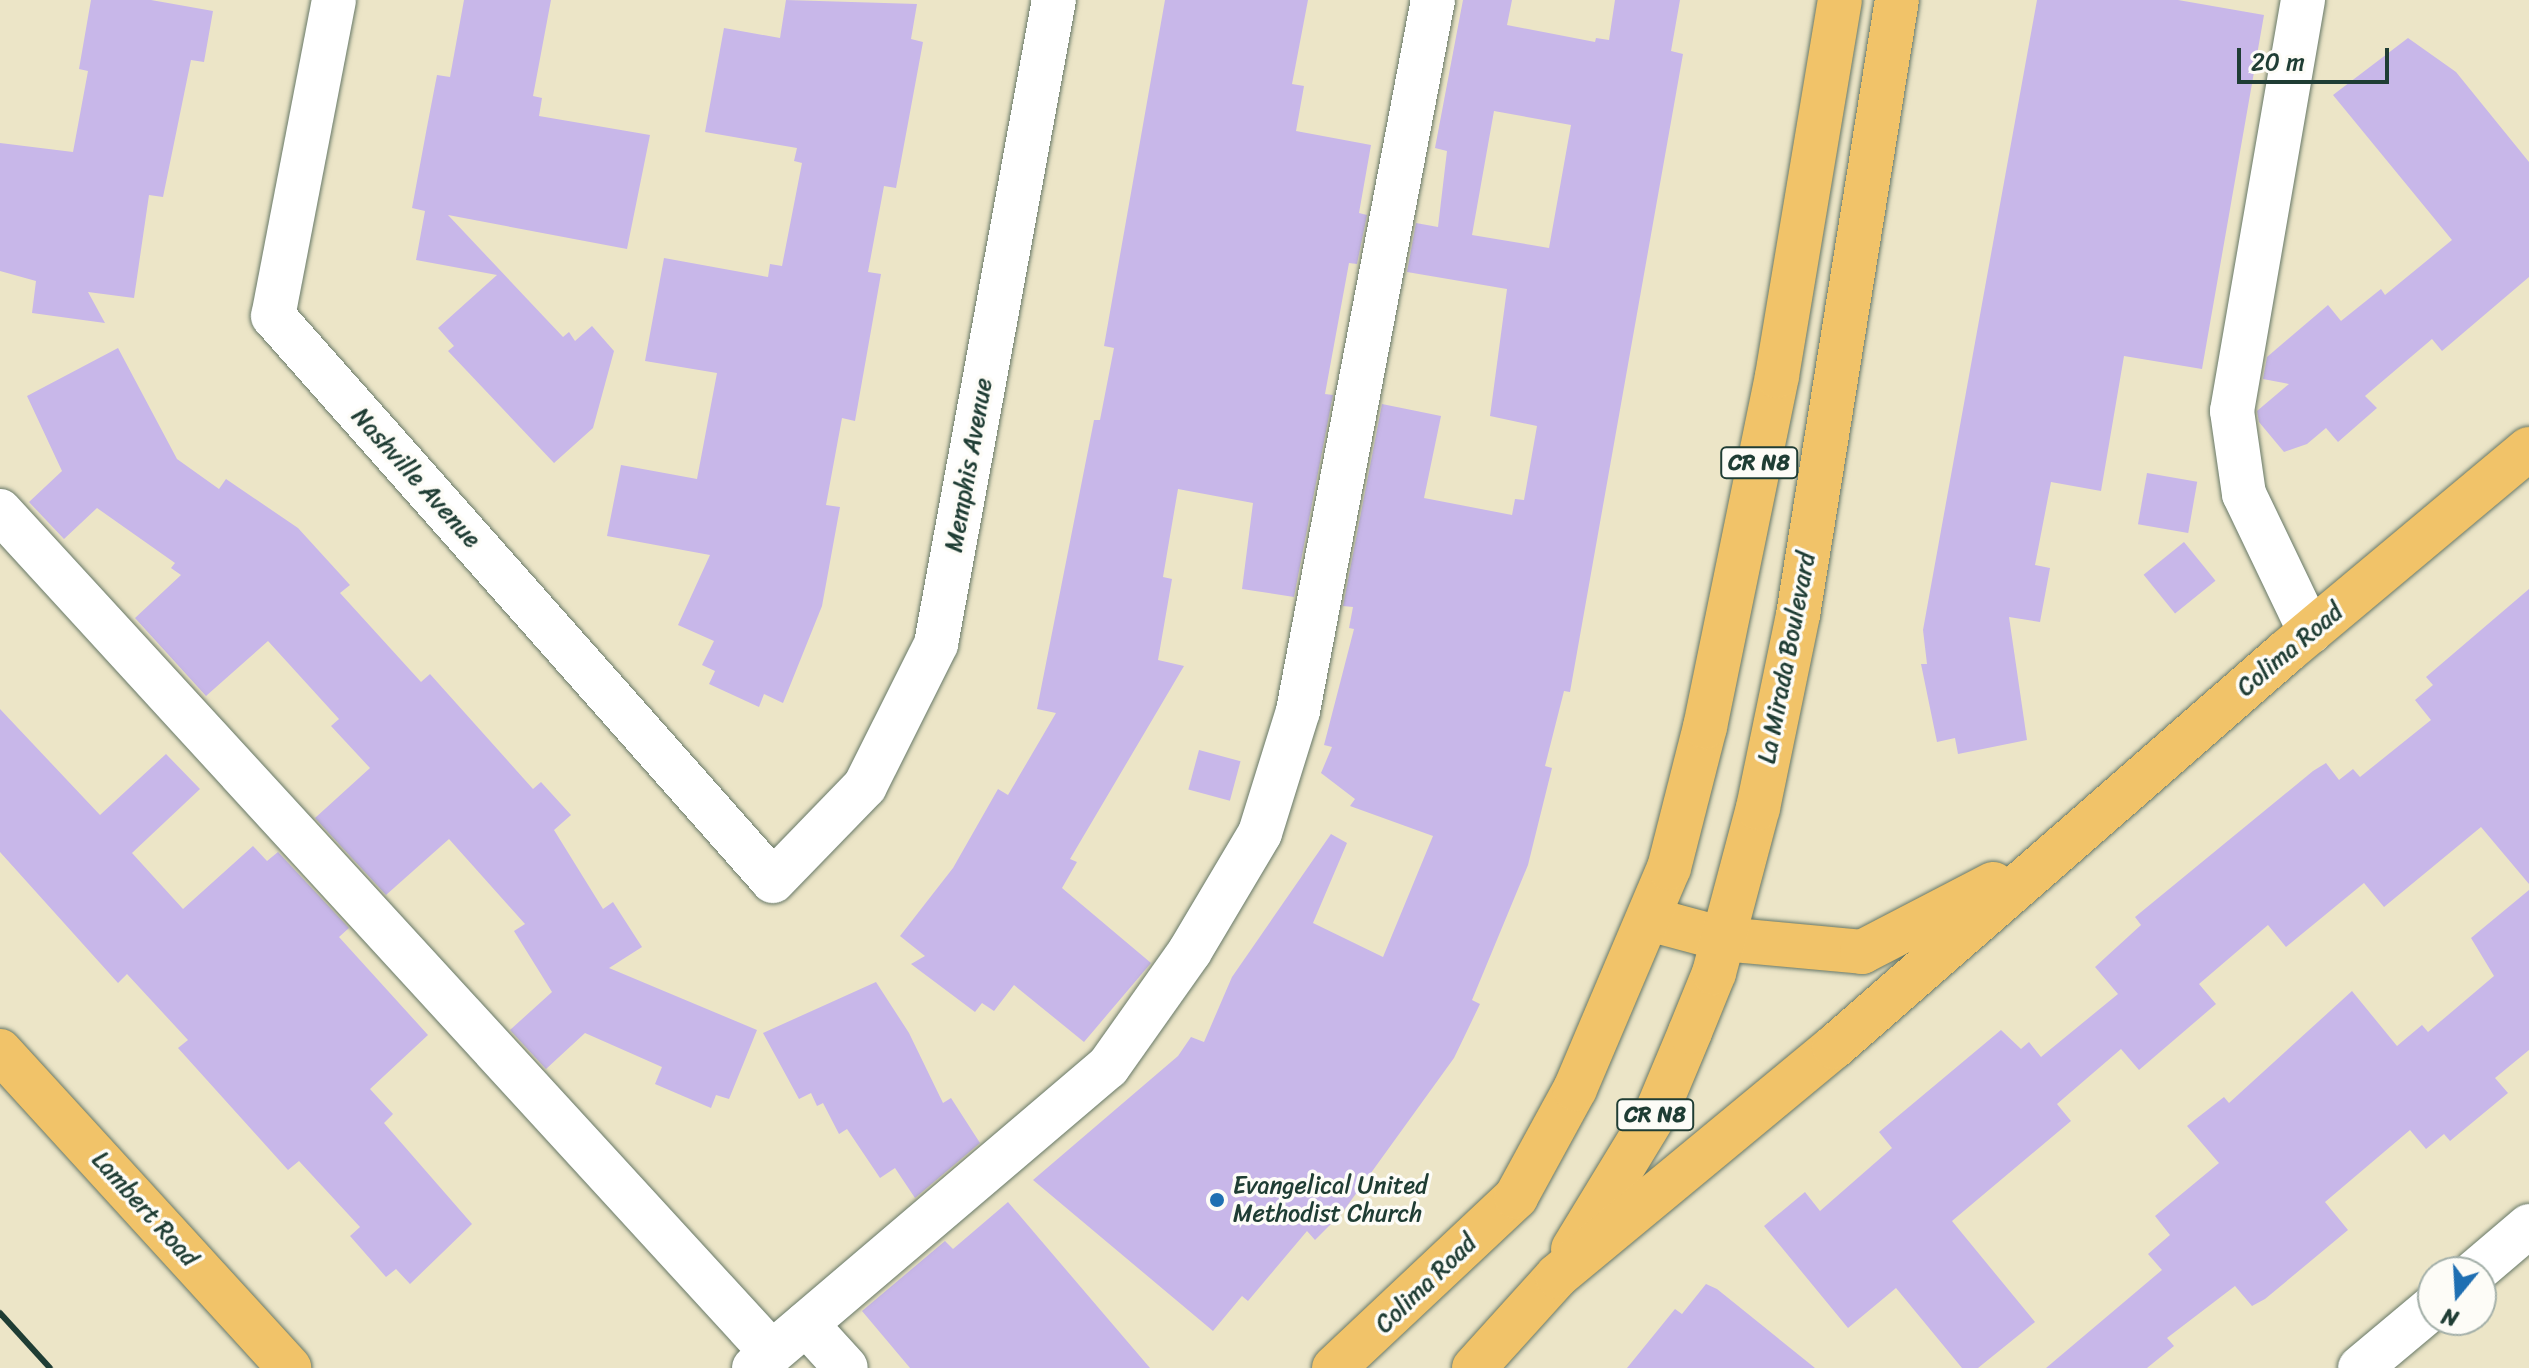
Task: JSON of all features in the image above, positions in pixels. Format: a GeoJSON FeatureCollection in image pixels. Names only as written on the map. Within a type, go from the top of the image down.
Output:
{"type":"FeatureCollection","features":[{"type":"Feature","properties":{"kind":"main road","name":"CR N8"},"geometry":{"type":"LineString","coordinates":[[1649,919],[1669,868],[1705,727],[1777,376],[1840,0]]}},
{"type":"Feature","properties":{"kind":"main road","name":"La Mirada Boulevard"},"geometry":{"type":"LineString","coordinates":[[1557,1276],[1657,1111],[1723,939],[1758,808],[1798,615],[1897,0]]}},
{"type":"Feature","properties":{"kind":"main road","name":"Colima Road"},"geometry":{"type":"LineString","coordinates":[[2052,853],[2529,449]]}},
{"type":"Feature","properties":{"kind":"main road"},"geometry":{"type":"LineString","coordinates":[[1649,919],[1723,939],[1862,952],[2052,853]]}},
{"type":"Feature","properties":{"kind":"main road"},"geometry":{"type":"LineString","coordinates":[[1557,1276],[1834,1047],[2052,853]]}},
{"type":"Feature","properties":{"kind":"main road","name":"Colima Road"},"geometry":{"type":"LineString","coordinates":[[1334,1368],[1516,1197],[1575,1089],[1649,919]]}},
{"type":"Feature","properties":{"kind":"main road","name":"Lambert Road"},"geometry":{"type":"LineString","coordinates":[[0,1051],[289,1368]]}},
{"type":"Feature","properties":{"kind":"main road","name":"CR N8"},"geometry":{"type":"LineString","coordinates":[[1474,1368],[1557,1276]]}},
{"type":"Feature","properties":{"kind":"street","name":"Nashville Avenue"},"geometry":{"type":"LineString","coordinates":[[334,0],[273,316],[773,881]]}},
{"type":"Feature","properties":{"kind":"street","name":"Memphis Avenue"},"geometry":{"type":"LineString","coordinates":[[773,881],[865,786],[936,644],[1054,0]]}},
{"type":"Feature","properties":{"kind":"street"},"geometry":{"type":"LineString","coordinates":[[0,511],[763,1360],[1108,1067],[1190,951],[1260,833],[1298,711],[1433,0]]}},
{"type":"Feature","properties":{"kind":"street"},"geometry":{"type":"LineString","coordinates":[[2303,0],[2232,411],[2244,494],[2310,632]]}},
{"type":"Feature","properties":{"kind":"street"},"geometry":{"type":"LineString","coordinates":[[2494,1256],[2529,1226]]}},
{"type":"Feature","properties":{"kind":"street"},"geometry":{"type":"LineString","coordinates":[[2360,1368],[2417,1320]]}},
{"type":"Feature","properties":{"kind":"street"},"geometry":{"type":"LineString","coordinates":[[806,1324],[846,1368]]}},
{"type":"Feature","properties":{"kind":"building"},"geometry":{"type":"Polygon","coordinates":[[[91,0],[151,0],[213,11],[204,62],[191,60],[163,197],[149,195],[134,298],[88,292],[105,323],[32,313],[36,281],[0,271],[0,143],[73,152],[88,71],[79,69],[91,0]]]}},
{"type":"Feature","properties":{"kind":"building"},"geometry":{"type":"Polygon","coordinates":[[[464,0],[551,0],[533,96],[542,98],[539,116],[650,135],[627,249],[448,215],[563,337],[569,332],[575,341],[592,326],[614,351],[593,428],[554,463],[448,351],[454,346],[438,328],[497,275],[416,260],[425,211],[412,208],[437,75],[450,77],[464,0]]]}},
{"type":"Feature","properties":{"kind":"building"},"geometry":{"type":"Polygon","coordinates":[[[786,0],[917,4],[911,39],[923,42],[896,188],[884,186],[868,272],[881,274],[855,421],[842,418],[826,505],[840,507],[822,606],[783,703],[764,694],[759,707],[709,684],[715,671],[702,665],[714,641],[678,625],[710,555],[607,536],[621,465],[697,479],[717,373],[645,361],[664,258],[768,277],[770,264],[782,266],[802,163],[794,161],[797,148],[705,132],[724,28],[780,38],[786,0]]]}},
{"type":"Feature","properties":{"kind":"building"},"geometry":{"type":"Polygon","coordinates":[[[1165,0],[1308,0],[1292,84],[1304,86],[1296,131],[1371,145],[1359,213],[1367,215],[1357,264],[1349,263],[1325,394],[1333,395],[1294,597],[1242,589],[1253,503],[1178,489],[1163,577],[1172,579],[1158,660],[1184,666],[1070,859],[1077,862],[1062,888],[1151,963],[1084,1042],[1014,985],[994,1011],[982,1003],[975,1012],[911,964],[925,956],[900,936],[953,868],[998,789],[1008,795],[1056,713],[1037,709],[1094,420],[1100,420],[1114,348],[1104,346],[1165,0]]]}},
{"type":"Feature","properties":{"kind":"building"},"geometry":{"type":"Polygon","coordinates":[[[1463,0],[1512,0],[1507,25],[1595,42],[1596,38],[1609,40],[1615,0],[1680,0],[1671,51],[1683,54],[1570,692],[1564,691],[1545,766],[1552,768],[1528,865],[1472,1000],[1480,1004],[1454,1058],[1342,1213],[1315,1240],[1307,1231],[1248,1301],[1242,1296],[1213,1331],[1033,1180],[1178,1056],[1191,1037],[1204,1042],[1232,977],[1331,834],[1347,843],[1313,923],[1383,957],[1433,836],[1350,806],[1355,799],[1321,773],[1332,747],[1324,745],[1354,629],[1349,628],[1353,607],[1343,606],[1382,404],[1441,416],[1424,498],[1512,515],[1515,499],[1524,500],[1537,426],[1490,416],[1507,289],[1407,272],[1416,223],[1438,227],[1447,151],[1435,148],[1463,0]],[[1494,111],[1472,235],[1549,248],[1571,125],[1494,111]]]}},
{"type":"Feature","properties":{"kind":"building"},"geometry":{"type":"Polygon","coordinates":[[[2037,0],[2178,0],[2264,15],[2202,369],[2124,356],[2101,491],[2051,482],[2035,565],[2050,568],[2040,622],[2009,617],[2027,740],[1958,754],[1955,738],[1937,742],[1921,664],[1927,664],[1923,630],[2037,0]]]}},
{"type":"Feature","properties":{"kind":"building"},"geometry":{"type":"Polygon","coordinates":[[[2408,38],[2456,72],[2529,162],[2529,277],[2442,351],[2432,339],[2365,396],[2377,408],[2338,442],[2326,428],[2307,444],[2284,452],[2259,422],[2257,411],[2289,384],[2263,379],[2267,357],[2328,305],[2341,321],[2381,289],[2385,295],[2452,240],[2333,95],[2408,38]]]}},
{"type":"Feature","properties":{"kind":"building"},"geometry":{"type":"Polygon","coordinates":[[[118,348],[177,459],[219,489],[226,479],[298,528],[350,585],[340,593],[421,682],[430,674],[533,789],[541,782],[571,815],[554,830],[603,909],[613,902],[642,947],[609,968],[757,1030],[729,1099],[716,1095],[711,1108],[655,1084],[662,1067],[585,1033],[546,1069],[510,1030],[552,992],[514,931],[525,924],[449,839],[386,895],[315,818],[370,768],[331,726],[339,719],[268,641],[206,696],[135,618],[181,575],[171,568],[175,563],[97,508],[64,539],[29,502],[62,471],[27,396],[118,348]]]}},
{"type":"Feature","properties":{"kind":"building"},"geometry":{"type":"Polygon","coordinates":[[[2147,473],[2197,482],[2188,533],[2138,524],[2147,473]]]}},
{"type":"Feature","properties":{"kind":"building"},"geometry":{"type":"Polygon","coordinates":[[[2184,542],[2215,581],[2175,614],[2144,575],[2184,542]]]}},
{"type":"Feature","properties":{"kind":"building"},"geometry":{"type":"Polygon","coordinates":[[[2529,589],[2529,884],[2481,827],[2384,907],[2364,883],[2286,947],[2268,925],[2199,984],[2216,1004],[2139,1070],[2121,1049],[2057,1104],[2071,1121],[1952,1221],[2035,1322],[1978,1368],[1962,1368],[1896,1288],[1848,1328],[1764,1226],[1805,1192],[1820,1211],[1892,1148],[1879,1132],[2001,1030],[2021,1049],[2029,1042],[2041,1057],[2118,994],[2095,967],[2141,925],[2135,917],[2313,771],[2326,763],[2339,780],[2353,769],[2360,777],[2431,720],[2415,700],[2433,685],[2426,677],[2529,589]]]}},
{"type":"Feature","properties":{"kind":"building"},"geometry":{"type":"Polygon","coordinates":[[[0,709],[100,815],[166,754],[200,789],[132,853],[183,909],[253,846],[267,861],[278,852],[349,928],[339,937],[428,1035],[370,1089],[393,1114],[384,1123],[472,1224],[410,1284],[396,1269],[386,1277],[350,1236],[360,1227],[299,1161],[288,1170],[178,1048],[188,1040],[127,974],[118,983],[0,852],[0,709]]]}},
{"type":"Feature","properties":{"kind":"building"},"geometry":{"type":"Polygon","coordinates":[[[1199,750],[1241,761],[1230,801],[1188,790],[1199,750]]]}},
{"type":"Feature","properties":{"kind":"building"},"geometry":{"type":"Polygon","coordinates":[[[2529,890],[2529,1050],[2495,1078],[2508,1093],[2450,1141],[2444,1134],[2426,1149],[2410,1130],[2325,1202],[2348,1230],[2265,1299],[2252,1306],[2235,1286],[2167,1338],[2174,1346],[2147,1368],[2046,1368],[2162,1270],[2148,1254],[2170,1235],[2155,1216],[2219,1163],[2187,1126],[2224,1097],[2229,1103],[2352,991],[2397,1046],[2422,1025],[2428,1032],[2494,976],[2471,938],[2529,890]]]}},
{"type":"Feature","properties":{"kind":"building"},"geometry":{"type":"Polygon","coordinates":[[[876,982],[909,1033],[943,1103],[951,1098],[980,1143],[915,1198],[895,1168],[880,1178],[847,1129],[839,1134],[823,1103],[817,1106],[811,1093],[799,1099],[763,1033],[876,982]]]}},
{"type":"Feature","properties":{"kind":"building"},"geometry":{"type":"Polygon","coordinates":[[[1008,1202],[1150,1368],[910,1368],[862,1311],[945,1241],[953,1249],[1008,1202]]]}},
{"type":"Feature","properties":{"kind":"building"},"geometry":{"type":"Polygon","coordinates":[[[1706,1284],[1717,1289],[1815,1368],[1627,1368],[1675,1309],[1682,1314],[1706,1284]]]}},
{"type":"Feature","properties":{"kind":"railway"},"geometry":{"type":"LineString","coordinates":[[0,1313],[50,1368]]}},
{"type":"Feature","properties":{"kind":"place","name":"Evangelical United Methodist Church"},"geometry":{"type":"Point","coordinates":[1217,1200]}}]}
